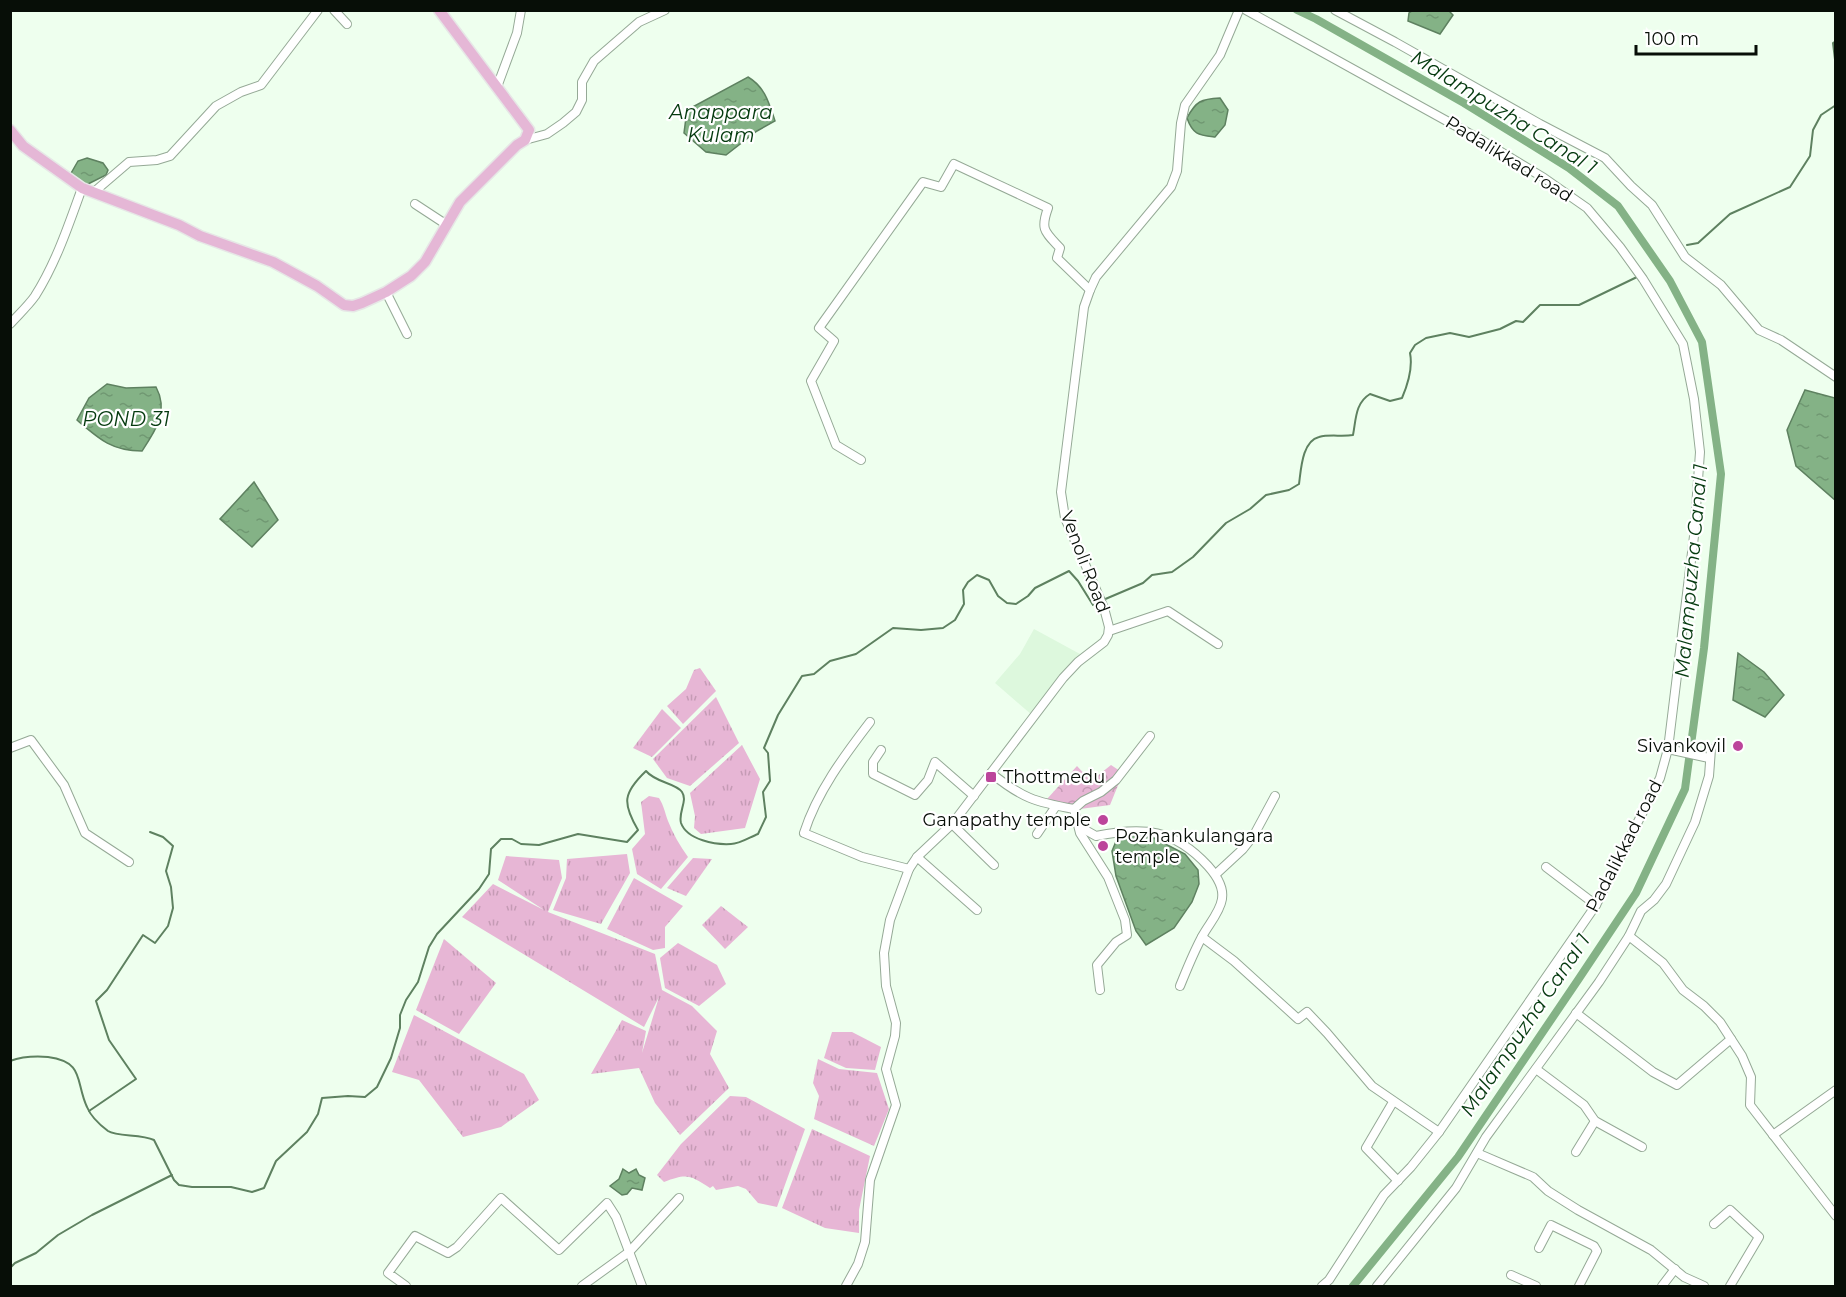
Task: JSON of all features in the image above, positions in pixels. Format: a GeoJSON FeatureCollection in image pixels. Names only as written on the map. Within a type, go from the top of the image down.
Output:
{"type":"FeatureCollection","features":[{"type":"Feature","properties":{"kind":"main road"},"geometry":{"type":"LineString","coordinates":[[10,130],[24,146],[82,188],[179,225],[200,236],[273,262],[344,304],[353,306],[386,292],[411,276],[425,262],[460,202],[517,145],[525,140],[529,130],[439,10]]}},
{"type":"Feature","properties":{"kind":"street"},"geometry":{"type":"LineString","coordinates":[[94,192],[129,162],[157,160],[170,156],[216,106],[261,85],[318,10]]}},
{"type":"Feature","properties":{"kind":"street"},"geometry":{"type":"LineString","coordinates":[[334,10],[347,24]]}},
{"type":"Feature","properties":{"kind":"street"},"geometry":{"type":"LineString","coordinates":[[497,87],[517,33],[521,10]]}},
{"type":"Feature","properties":{"kind":"street"},"geometry":{"type":"LineString","coordinates":[[525,140],[547,134],[576,112],[582,100],[582,82],[594,61],[639,22],[665,10]]}},
{"type":"Feature","properties":{"kind":"street","name":"Venoli Road"},"geometry":{"type":"LineString","coordinates":[[846,1287],[862,1253],[870,1180],[896,1105],[886,1069],[896,1023],[886,986],[884,953],[890,920],[909,869],[917,857],[952,824],[1064,678],[1078,662],[1104,642],[1108,631],[1104,608],[1065,518],[1061,492],[1084,307],[1096,278],[1171,187],[1177,171],[1181,123],[1185,105],[1220,55],[1239,10]]}},
{"type":"Feature","properties":{"kind":"street","name":"Padalikkad road"},"geometry":{"type":"LineString","coordinates":[[1246,10],[1483,141],[1544,178],[1587,208],[1637,270],[1683,344],[1694,399],[1700,452],[1694,536],[1668,749],[1660,778],[1596,906],[1439,1132],[1384,1195],[1329,1280],[1322,1287]]}},
{"type":"Feature","properties":{"kind":"street"},"geometry":{"type":"LineString","coordinates":[[1335,10],[1605,158],[1652,205],[1684,257],[1721,285],[1759,330],[1780,340],[1836,377]]}},
{"type":"Feature","properties":{"kind":"street"},"geometry":{"type":"LineString","coordinates":[[861,460],[836,445],[811,381],[834,341],[819,328],[923,182],[941,187],[954,164],[1048,208],[1043,222],[1044,230],[1060,248],[1057,258],[1090,290]]}},
{"type":"Feature","properties":{"kind":"street"},"geometry":{"type":"LineString","coordinates":[[10,324],[34,296],[45,277],[65,234],[82,188]]}},
{"type":"Feature","properties":{"kind":"street"},"geometry":{"type":"LineString","coordinates":[[415,204],[447,225]]}},
{"type":"Feature","properties":{"kind":"street"},"geometry":{"type":"LineString","coordinates":[[386,292],[407,334]]}},
{"type":"Feature","properties":{"kind":"street"},"geometry":{"type":"LineString","coordinates":[[1108,631],[1168,611],[1218,644]]}},
{"type":"Feature","properties":{"kind":"street"},"geometry":{"type":"LineString","coordinates":[[870,722],[846,754],[812,808],[804,833],[862,857],[909,869]]}},
{"type":"Feature","properties":{"kind":"street"},"geometry":{"type":"LineString","coordinates":[[1074,810],[1083,801],[1101,792],[1116,780],[1150,736]]}},
{"type":"Feature","properties":{"kind":"street"},"geometry":{"type":"LineString","coordinates":[[10,748],[31,740],[64,785],[85,833],[129,862]]}},
{"type":"Feature","properties":{"kind":"street"},"geometry":{"type":"LineString","coordinates":[[1377,1287],[1456,1188],[1477,1154],[1629,936],[1641,911],[1654,900],[1666,884],[1695,822],[1709,776],[1710,753],[1668,749]]}},
{"type":"Feature","properties":{"kind":"street"},"geometry":{"type":"LineString","coordinates":[[881,750],[873,762],[873,774],[915,795],[928,780],[935,762],[974,796]]}},
{"type":"Feature","properties":{"kind":"street"},"geometry":{"type":"LineString","coordinates":[[991,773],[1013,791],[1028,798],[1074,810]]}},
{"type":"Feature","properties":{"kind":"street"},"geometry":{"type":"LineString","coordinates":[[1216,874],[1243,849],[1254,835],[1275,796]]}},
{"type":"Feature","properties":{"kind":"street"},"geometry":{"type":"LineString","coordinates":[[1037,834],[1056,806]]}},
{"type":"Feature","properties":{"kind":"street"},"geometry":{"type":"LineString","coordinates":[[1074,810],[1080,833],[1108,877],[1125,920],[1127,935],[1116,942],[1097,965],[1100,990]]}},
{"type":"Feature","properties":{"kind":"street"},"geometry":{"type":"LineString","coordinates":[[952,824],[994,865]]}},
{"type":"Feature","properties":{"kind":"street"},"geometry":{"type":"LineString","coordinates":[[1080,827],[1096,836]]}},
{"type":"Feature","properties":{"kind":"street"},"geometry":{"type":"LineString","coordinates":[[1088,844],[1096,836],[1125,830],[1157,833],[1178,840],[1202,859],[1216,874],[1222,898],[1219,908],[1202,937],[1180,986]]}},
{"type":"Feature","properties":{"kind":"street"},"geometry":{"type":"LineString","coordinates":[[917,857],[977,910]]}},
{"type":"Feature","properties":{"kind":"street"},"geometry":{"type":"LineString","coordinates":[[1546,867],[1596,906]]}},
{"type":"Feature","properties":{"kind":"street"},"geometry":{"type":"LineString","coordinates":[[1629,936],[1663,963],[1683,990],[1704,1005],[1720,1022],[1742,1056],[1751,1077],[1750,1105],[1836,1216]]}},
{"type":"Feature","properties":{"kind":"street"},"geometry":{"type":"LineString","coordinates":[[1202,937],[1234,961],[1298,1019],[1307,1012],[1328,1033],[1372,1086],[1439,1132]]}},
{"type":"Feature","properties":{"kind":"street"},"geometry":{"type":"LineString","coordinates":[[1576,1013],[1653,1072],[1677,1084],[1731,1039]]}},
{"type":"Feature","properties":{"kind":"street"},"geometry":{"type":"LineString","coordinates":[[1536,1069],[1584,1105],[1595,1121],[1642,1147]]}},
{"type":"Feature","properties":{"kind":"street"},"geometry":{"type":"LineString","coordinates":[[1773,1135],[1836,1090]]}},
{"type":"Feature","properties":{"kind":"street"},"geometry":{"type":"LineString","coordinates":[[1393,1102],[1366,1148],[1398,1181]]}},
{"type":"Feature","properties":{"kind":"street"},"geometry":{"type":"LineString","coordinates":[[1575,1152],[1595,1121]]}},
{"type":"Feature","properties":{"kind":"street"},"geometry":{"type":"LineString","coordinates":[[1477,1154],[1533,1177],[1548,1191],[1651,1250],[1684,1277],[1704,1287]]}},
{"type":"Feature","properties":{"kind":"street"},"geometry":{"type":"LineString","coordinates":[[406,1287],[388,1273],[415,1236],[448,1253],[457,1247],[501,1198],[559,1250],[607,1203],[616,1217],[642,1287]]}},
{"type":"Feature","properties":{"kind":"street"},"geometry":{"type":"LineString","coordinates":[[582,1287],[629,1252],[679,1198]]}},
{"type":"Feature","properties":{"kind":"street"},"geometry":{"type":"LineString","coordinates":[[1714,1224],[1730,1210],[1759,1237],[1730,1287]]}},
{"type":"Feature","properties":{"kind":"street"},"geometry":{"type":"LineString","coordinates":[[1539,1248],[1551,1225],[1594,1246],[1597,1251],[1579,1287]]}},
{"type":"Feature","properties":{"kind":"street"},"geometry":{"type":"LineString","coordinates":[[1662,1287],[1675,1269]]}},
{"type":"Feature","properties":{"kind":"street"},"geometry":{"type":"LineString","coordinates":[[1511,1275],[1536,1287]]}},
{"type":"Feature","properties":{"kind":"shaded area"},"geometry":{"type":"Polygon","coordinates":[[[1034,629],[1080,654],[1050,688],[1032,715],[995,683],[1020,654],[1034,629]]]}},
{"type":"Feature","properties":{"kind":"green space"},"geometry":{"type":"Polygon","coordinates":[[[700,668],[716,691],[683,724],[667,706],[686,689],[694,670],[700,668]]]}},
{"type":"Feature","properties":{"kind":"green space"},"geometry":{"type":"Polygon","coordinates":[[[716,697],[739,743],[690,786],[667,778],[653,759],[716,697]]]}},
{"type":"Feature","properties":{"kind":"green space"},"geometry":{"type":"Polygon","coordinates":[[[662,709],[681,728],[652,757],[633,748],[662,709]]]}},
{"type":"Feature","properties":{"kind":"green space"},"geometry":{"type":"Polygon","coordinates":[[[742,745],[760,779],[745,828],[701,834],[694,828],[695,816],[690,793],[742,745]]]}},
{"type":"Feature","properties":{"kind":"green space"},"geometry":{"type":"Polygon","coordinates":[[[1111,765],[1123,773],[1110,805],[1080,809],[1047,799],[1077,766],[1091,781],[1111,765]]]}},
{"type":"Feature","properties":{"kind":"green space"},"geometry":{"type":"Polygon","coordinates":[[[649,796],[659,798],[672,831],[688,857],[661,889],[637,874],[632,849],[645,834],[641,802],[649,796]]]}},
{"type":"Feature","properties":{"kind":"green space"},"geometry":{"type":"Polygon","coordinates":[[[627,854],[630,873],[601,924],[553,910],[566,878],[567,859],[627,854]]]}},
{"type":"Feature","properties":{"kind":"green space"},"geometry":{"type":"Polygon","coordinates":[[[506,856],[559,860],[562,878],[548,912],[655,954],[662,990],[692,1006],[717,1031],[710,1054],[729,1088],[680,1135],[655,1103],[639,1068],[591,1074],[622,1020],[646,1031],[642,1053],[659,997],[644,1027],[462,917],[493,884],[544,910],[498,880],[506,856]]]}},
{"type":"Feature","properties":{"kind":"green space"},"geometry":{"type":"Polygon","coordinates":[[[693,858],[712,859],[686,896],[667,888],[693,858]]]}},
{"type":"Feature","properties":{"kind":"green space"},"geometry":{"type":"Polygon","coordinates":[[[634,878],[683,906],[665,927],[665,948],[653,950],[607,929],[634,878]]]}},
{"type":"Feature","properties":{"kind":"green space"},"geometry":{"type":"Polygon","coordinates":[[[721,906],[748,927],[725,949],[702,925],[721,906]]]}},
{"type":"Feature","properties":{"kind":"green space"},"geometry":{"type":"Polygon","coordinates":[[[444,939],[496,983],[459,1034],[416,1010],[444,939]]]}},
{"type":"Feature","properties":{"kind":"green space"},"geometry":{"type":"Polygon","coordinates":[[[678,943],[717,965],[726,984],[699,1006],[665,988],[660,958],[678,943]]]}},
{"type":"Feature","properties":{"kind":"green space"},"geometry":{"type":"Polygon","coordinates":[[[414,1015],[524,1074],[539,1100],[501,1127],[463,1137],[419,1080],[392,1072],[414,1015]]]}},
{"type":"Feature","properties":{"kind":"green space"},"geometry":{"type":"Polygon","coordinates":[[[832,1032],[852,1032],[881,1047],[875,1070],[846,1068],[824,1058],[832,1032]]]}},
{"type":"Feature","properties":{"kind":"green space"},"geometry":{"type":"Polygon","coordinates":[[[818,1059],[839,1069],[877,1073],[889,1109],[874,1146],[814,1119],[819,1096],[813,1083],[818,1059]]]}},
{"type":"Feature","properties":{"kind":"green space"},"geometry":{"type":"Polygon","coordinates":[[[730,1096],[746,1097],[805,1129],[777,1207],[758,1203],[746,1189],[738,1186],[716,1190],[713,1186],[710,1188],[688,1177],[678,1177],[664,1182],[657,1175],[681,1144],[730,1096]]]}},
{"type":"Feature","properties":{"kind":"green space"},"geometry":{"type":"Polygon","coordinates":[[[812,1129],[870,1156],[859,1210],[859,1233],[825,1228],[782,1208],[812,1129]]]}},
{"type":"Feature","properties":{"kind":"water"},"geometry":{"type":"Polygon","coordinates":[[[1412,11],[1449,11],[1453,15],[1440,34],[1408,21],[1409,13],[1412,11]]]}},
{"type":"Feature","properties":{"kind":"water","name":"Anappara Kulam"},"geometry":{"type":"Polygon","coordinates":[[[748,77],[759,86],[775,121],[757,131],[726,155],[706,152],[684,133],[687,110],[748,77]]]}},
{"type":"Feature","properties":{"kind":"water"},"geometry":{"type":"Polygon","coordinates":[[[1220,98],[1228,110],[1225,125],[1215,137],[1194,131],[1187,118],[1196,104],[1208,99],[1220,98]]]}},
{"type":"Feature","properties":{"kind":"water"},"geometry":{"type":"Polygon","coordinates":[[[87,158],[103,163],[108,170],[106,175],[84,186],[70,175],[78,161],[87,158]]]}},
{"type":"Feature","properties":{"kind":"water","name":"POND 31"},"geometry":{"type":"Polygon","coordinates":[[[107,384],[126,388],[156,387],[160,396],[161,412],[156,428],[142,451],[122,449],[107,443],[77,420],[89,398],[107,384]]]}},
{"type":"Feature","properties":{"kind":"water"},"geometry":{"type":"Polygon","coordinates":[[[1805,390],[1835,398],[1835,500],[1796,466],[1787,430],[1805,390]]]}},
{"type":"Feature","properties":{"kind":"water"},"geometry":{"type":"Polygon","coordinates":[[[254,482],[278,520],[252,547],[220,519],[254,482]]]}},
{"type":"Feature","properties":{"kind":"water"},"geometry":{"type":"Polygon","coordinates":[[[1738,653],[1764,672],[1784,695],[1765,717],[1733,700],[1738,653]]]}},
{"type":"Feature","properties":{"kind":"water"},"geometry":{"type":"Polygon","coordinates":[[[1119,834],[1154,838],[1185,854],[1198,870],[1199,884],[1192,902],[1174,928],[1146,945],[1136,931],[1116,876],[1112,851],[1119,834]]]}},
{"type":"Feature","properties":{"kind":"water"},"geometry":{"type":"Polygon","coordinates":[[[623,1169],[629,1173],[636,1169],[639,1175],[645,1178],[642,1190],[632,1188],[627,1194],[622,1195],[610,1186],[619,1179],[623,1169]]]}},
{"type":"Feature","properties":{"kind":"waterway","name":"Malampuzha Canal 1"},"geometry":{"type":"LineString","coordinates":[[1297,10],[1464,103],[1569,168],[1618,206],[1670,281],[1702,342],[1721,474],[1704,648],[1685,789],[1636,893],[1578,980],[1458,1157],[1353,1286]]}},
{"type":"Feature","properties":{"kind":"waterway"},"geometry":{"type":"LineString","coordinates":[[1836,41],[1833,43],[1836,68]]}},
{"type":"Feature","properties":{"kind":"waterway"},"geometry":{"type":"LineString","coordinates":[[1687,245],[1698,243],[1730,214],[1790,187],[1810,156],[1813,130],[1821,115],[1836,105]]}},
{"type":"Feature","properties":{"kind":"waterway"},"geometry":{"type":"LineString","coordinates":[[1103,600],[1143,583],[1152,575],[1172,572],[1193,557],[1226,523],[1250,509],[1266,495],[1289,490],[1299,484],[1303,457],[1313,440],[1323,436],[1353,435],[1361,402],[1370,394],[1390,401],[1402,398],[1409,376],[1410,353],[1415,345],[1426,338],[1450,333],[1469,337],[1500,329],[1516,321],[1523,322],[1540,305],[1579,305],[1637,277]]}},
{"type":"Feature","properties":{"kind":"waterway"},"geometry":{"type":"LineString","coordinates":[[10,1061],[48,1057],[68,1063],[77,1074],[83,1098],[96,1120],[112,1133],[154,1140],[174,1180],[179,1185],[231,1187],[252,1192],[264,1188],[276,1161],[307,1132],[318,1114],[322,1098],[365,1097],[377,1087],[391,1058],[400,1028],[400,1015],[406,1000],[418,982],[429,947],[437,934],[479,889],[489,874],[491,849],[501,839],[512,839],[521,844],[539,845],[578,834],[627,842],[638,830],[629,812],[627,799],[633,786],[646,771],[682,792],[684,799],[681,823],[689,834],[718,844],[741,842],[758,834],[766,817],[763,792],[770,781],[768,753],[764,748],[778,715],[802,676],[814,674],[830,661],[856,654],[893,628],[921,630],[943,628],[955,620],[964,604],[963,590],[968,582],[977,575],[989,580],[998,596],[1007,603],[1016,604],[1035,588],[1069,571],[1093,605],[1098,602]]}},
{"type":"Feature","properties":{"kind":"waterway"},"geometry":{"type":"LineString","coordinates":[[89,1111],[136,1079],[109,1040],[96,1001],[107,990],[143,935],[155,943],[168,926],[173,908],[171,887],[166,871],[173,846],[163,837],[150,832]]}},
{"type":"Feature","properties":{"kind":"waterway"},"geometry":{"type":"LineString","coordinates":[[10,1268],[92,1215],[172,1175]]}},
{"type":"Feature","properties":{"kind":"place","name":"Sivankovil"},"geometry":{"type":"Point","coordinates":[1738,746]}},
{"type":"Feature","properties":{"kind":"place","name":"Thottmedu"},"geometry":{"type":"Point","coordinates":[991,777]}},
{"type":"Feature","properties":{"kind":"place","name":"Ganapathy temple"},"geometry":{"type":"Point","coordinates":[1103,820]}},
{"type":"Feature","properties":{"kind":"place","name":"Pozhankulangara temple"},"geometry":{"type":"Point","coordinates":[1103,846]}}]}
